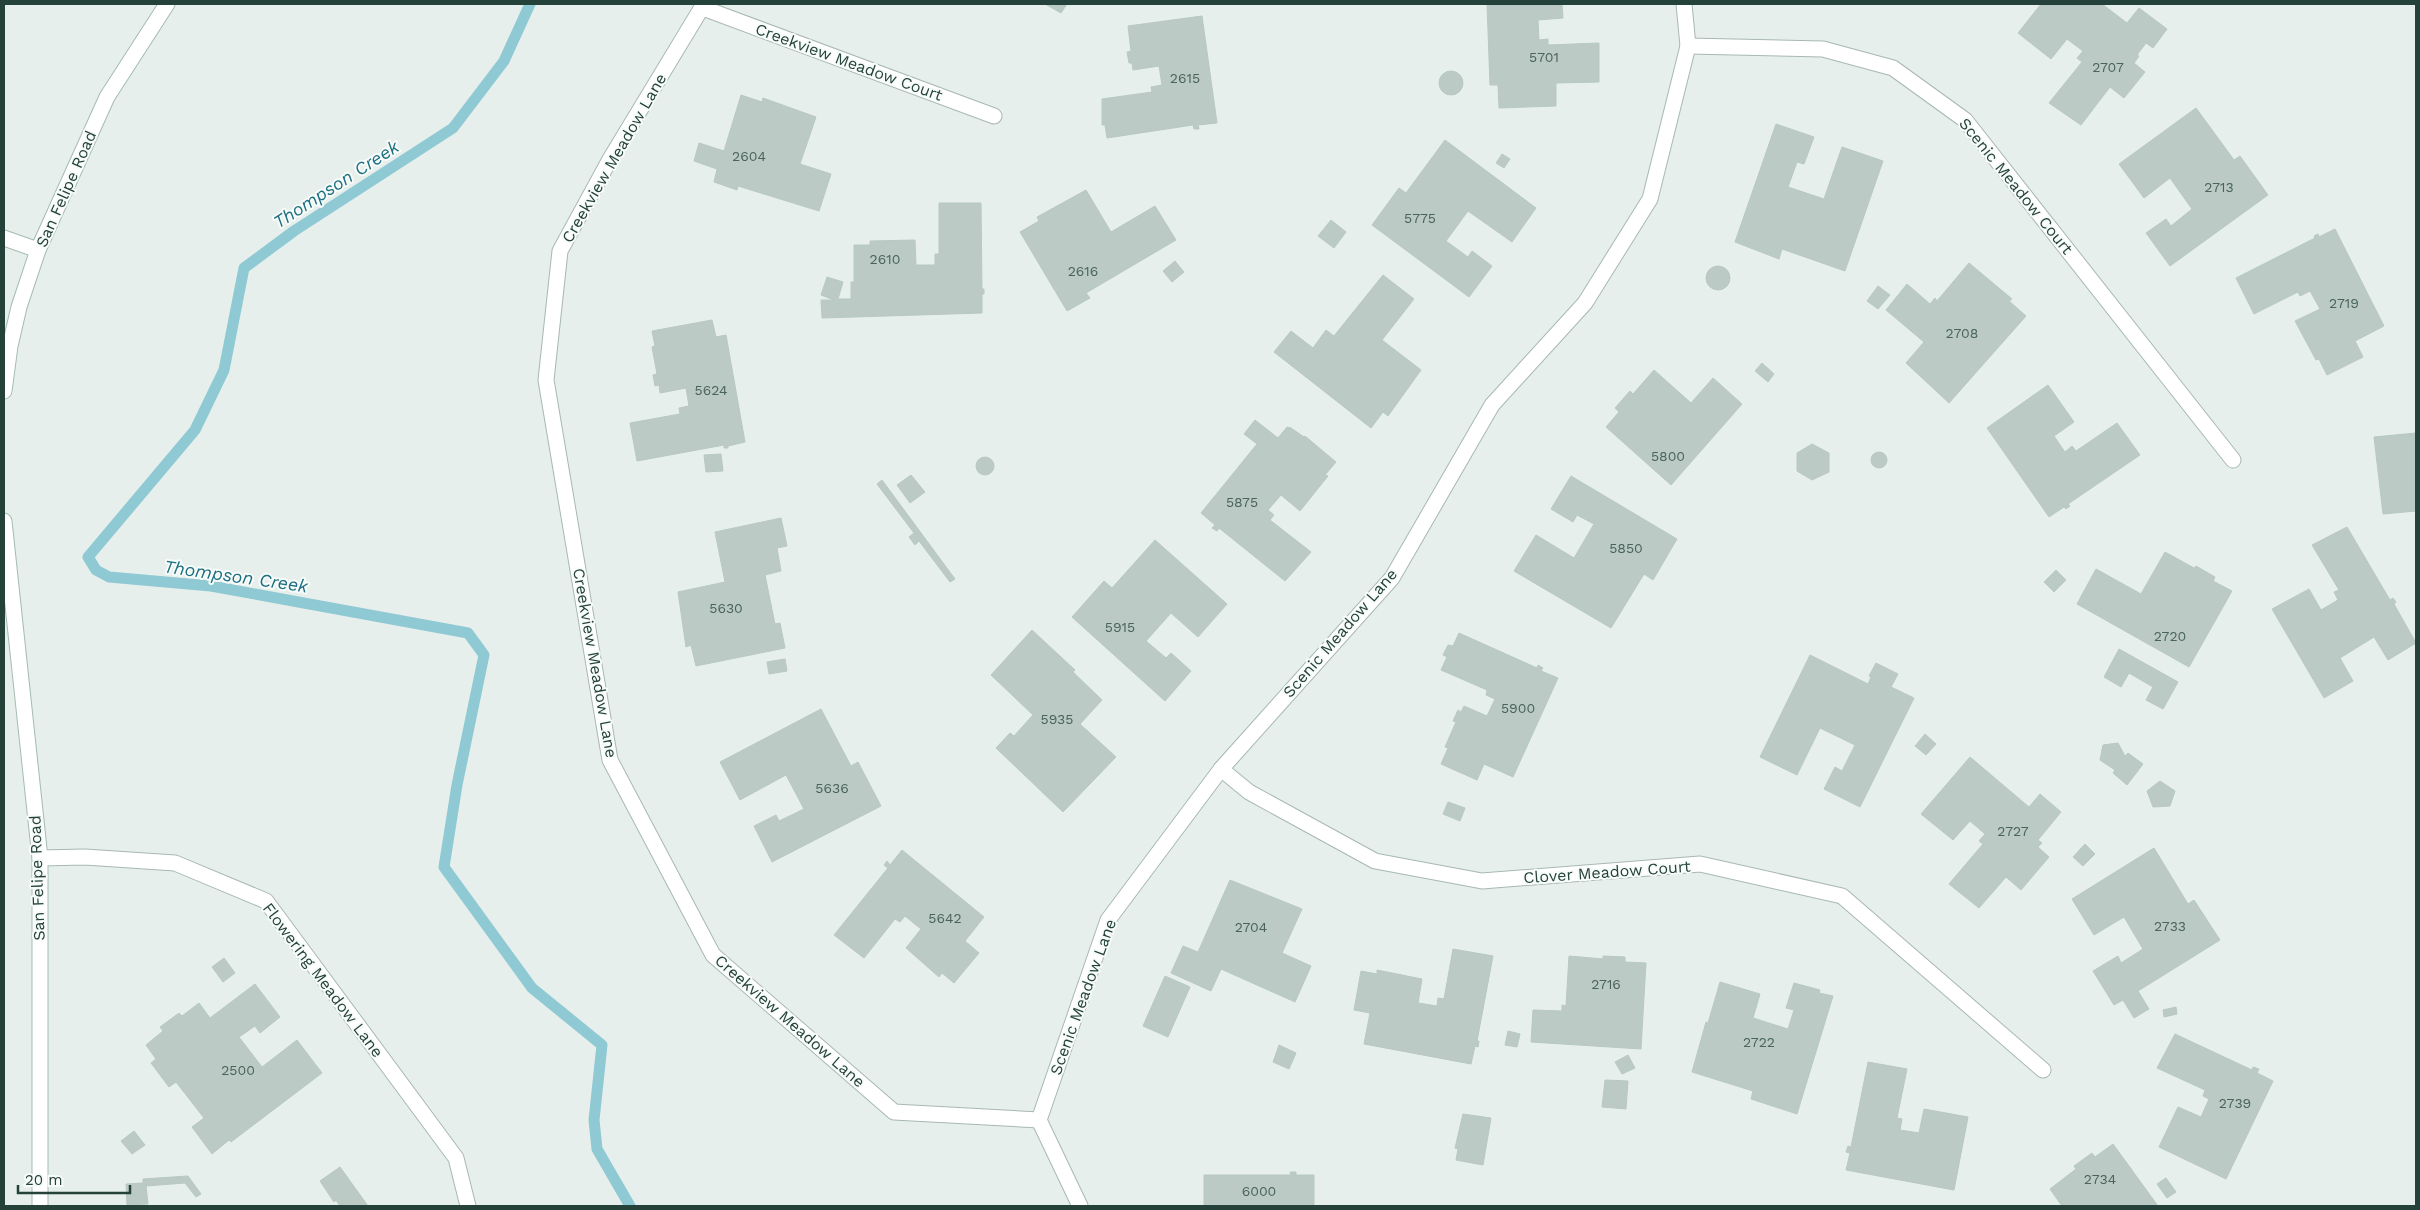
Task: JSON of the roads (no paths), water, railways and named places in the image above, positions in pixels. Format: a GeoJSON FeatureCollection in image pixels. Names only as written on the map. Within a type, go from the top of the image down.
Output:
{"type":"FeatureCollection","features":[{"type":"Feature","properties":{"kind":"street","name":"San Felipe Road"},"geometry":{"type":"LineString","coordinates":[[4,391],[10,346],[17,315],[38,250],[107,97],[167,4]]}},
{"type":"Feature","properties":{"kind":"street","name":"Scenic Meadow Lane"},"geometry":{"type":"LineString","coordinates":[[1039,1120],[1108,920],[1221,768],[1392,578],[1492,405],[1585,302],[1650,200],[1688,46],[1684,4]]}},
{"type":"Feature","properties":{"kind":"street","name":"Creekview Meadow Court"},"geometry":{"type":"LineString","coordinates":[[704,6],[994,116]]}},
{"type":"Feature","properties":{"kind":"street","name":"Creekview Meadow Lane"},"geometry":{"type":"LineString","coordinates":[[704,6],[609,161],[560,251],[546,380],[610,760],[712,955],[894,1112],[1039,1120]]}},
{"type":"Feature","properties":{"kind":"street","name":"Scenic Meadow Court"},"geometry":{"type":"LineString","coordinates":[[1688,46],[1823,49],[1893,68],[1965,120],[2234,460]]}},
{"type":"Feature","properties":{"kind":"street"},"geometry":{"type":"LineString","coordinates":[[4,238],[38,250]]}},
{"type":"Feature","properties":{"kind":"street","name":"San Felipe Road"},"geometry":{"type":"LineString","coordinates":[[4,521],[40,858],[40,1206]]}},
{"type":"Feature","properties":{"kind":"street","name":"Clover Meadow Court"},"geometry":{"type":"LineString","coordinates":[[1221,768],[1249,792],[1375,861],[1482,881],[1700,864],[1842,896],[2043,1070]]}},
{"type":"Feature","properties":{"kind":"street","name":"Flowering Meadow Lane"},"geometry":{"type":"LineString","coordinates":[[40,858],[85,857],[175,863],[266,901],[456,1158],[468,1206]]}},
{"type":"Feature","properties":{"kind":"street"},"geometry":{"type":"LineString","coordinates":[[1039,1120],[1080,1206]]}},
{"type":"Feature","properties":{"kind":"waterway","name":"Thompson Creek"},"geometry":{"type":"LineString","coordinates":[[530,4],[504,61],[453,128],[294,231],[244,268],[224,370],[195,430],[88,557],[96,570],[109,577],[211,586],[468,633],[484,655],[457,785],[444,867],[532,988],[602,1045],[594,1120],[597,1149],[630,1206]]}}]}
